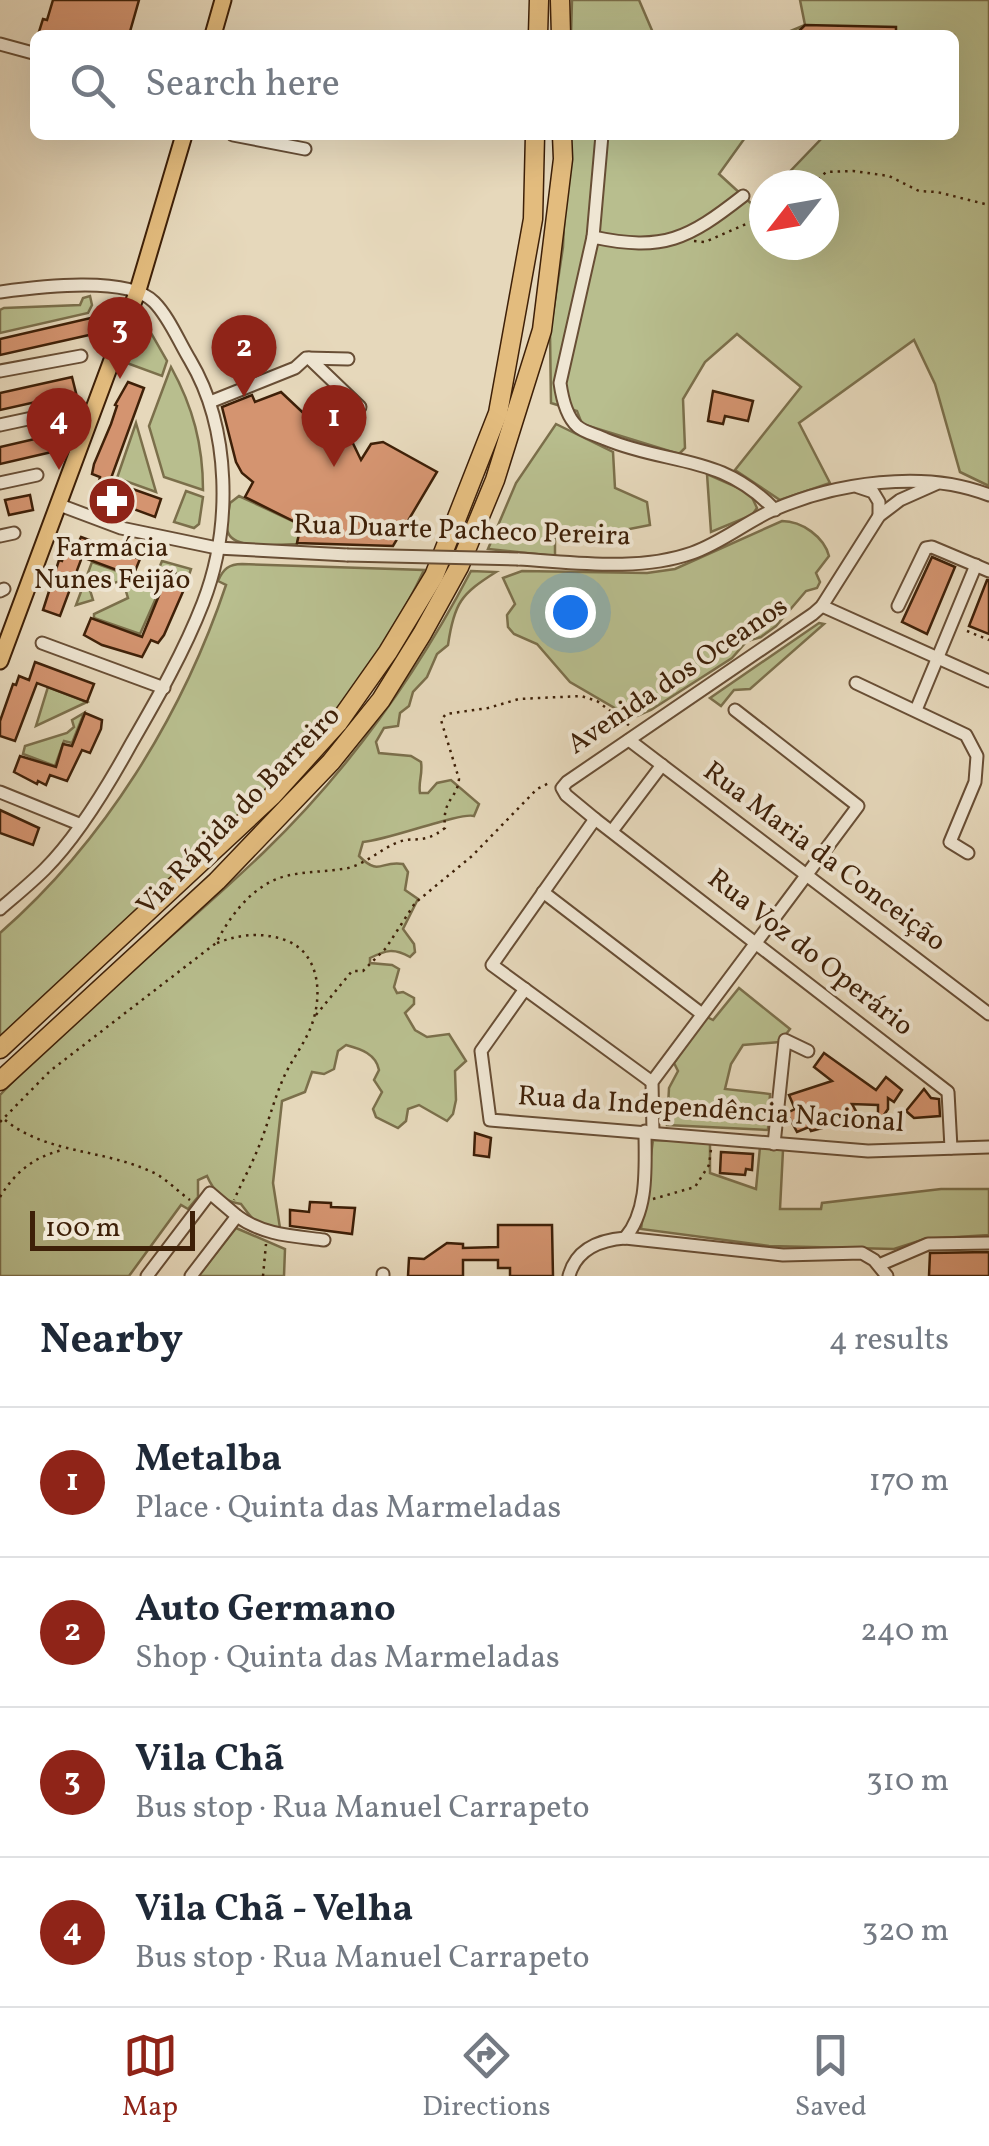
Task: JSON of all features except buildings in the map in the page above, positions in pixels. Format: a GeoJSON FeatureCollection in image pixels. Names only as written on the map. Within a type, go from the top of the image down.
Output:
{"type":"FeatureCollection","features":[{"type":"Feature","properties":{"kind":"highway"},"geometry":{"type":"LineString","coordinates":[[538,30],[539,0]]}},
{"type":"Feature","properties":{"kind":"highway"},"geometry":{"type":"LineString","coordinates":[[560,0],[561,30]]}},
{"type":"Feature","properties":{"kind":"highway","name":"Via Rápida do Barreiro"},"geometry":{"type":"LineString","coordinates":[[0,1048],[272,796],[338,723],[388,652],[434,576],[498,413],[533,219],[536,140]]}},
{"type":"Feature","properties":{"kind":"highway","name":"Via Rápida do Barreiro"},"geometry":{"type":"LineString","coordinates":[[0,1081],[217,881],[331,762],[381,700],[422,634],[459,567],[496,480],[542,330],[558,210],[562,140]]}},
{"type":"Feature","properties":{"kind":"main road"},"geometry":{"type":"LineString","coordinates":[[214,30],[223,0]]}},
{"type":"Feature","properties":{"kind":"main road"},"geometry":{"type":"LineString","coordinates":[[0,661],[138,290],[183,140]]}},
{"type":"Feature","properties":{"kind":"street"},"geometry":{"type":"LineString","coordinates":[[0,44],[30,52]]}},
{"type":"Feature","properties":{"kind":"street"},"geometry":{"type":"LineString","coordinates":[[259,140],[305,149]]}},
{"type":"Feature","properties":{"kind":"street"},"geometry":{"type":"LineString","coordinates":[[602,140],[593,237],[560,383],[563,402],[577,427],[620,445],[736,476],[775,510]]}},
{"type":"Feature","properties":{"kind":"street"},"geometry":{"type":"LineString","coordinates":[[593,237],[646,242],[684,237],[702,229],[743,196]]}},
{"type":"Feature","properties":{"kind":"street"},"geometry":{"type":"LineString","coordinates":[[0,292],[113,285],[138,290],[157,304],[200,376],[210,402],[220,437],[222,498],[217,548],[204,600],[164,688],[108,784],[48,867],[0,910]]}},
{"type":"Feature","properties":{"kind":"street"},"geometry":{"type":"LineString","coordinates":[[0,372],[81,356]]}},
{"type":"Feature","properties":{"kind":"street"},"geometry":{"type":"LineString","coordinates":[[210,402],[295,368],[309,358],[348,359]]}},
{"type":"Feature","properties":{"kind":"street"},"geometry":{"type":"LineString","coordinates":[[309,358],[360,407]]}},
{"type":"Feature","properties":{"kind":"street"},"geometry":{"type":"LineString","coordinates":[[0,425],[66,411]]}},
{"type":"Feature","properties":{"kind":"street"},"geometry":{"type":"LineString","coordinates":[[0,483],[37,475]]}},
{"type":"Feature","properties":{"kind":"street","name":"Rua Duarte Pacheco Pereira"},"geometry":{"type":"LineString","coordinates":[[57,504],[121,528],[217,548],[628,564],[692,553],[775,510],[834,488],[936,484],[989,496]]}},
{"type":"Feature","properties":{"kind":"street","name":"Avenida dos Oceanos"},"geometry":{"type":"LineString","coordinates":[[595,819],[562,788],[822,606],[879,516],[900,500],[936,484]]}},
{"type":"Feature","properties":{"kind":"street"},"geometry":{"type":"LineString","coordinates":[[854,485],[873,492],[879,502],[879,516]]}},
{"type":"Feature","properties":{"kind":"street"},"geometry":{"type":"LineString","coordinates":[[0,536],[14,533]]}},
{"type":"Feature","properties":{"kind":"street"},"geometry":{"type":"LineString","coordinates":[[898,606],[926,548],[932,546],[989,571]]}},
{"type":"Feature","properties":{"kind":"street"},"geometry":{"type":"LineString","coordinates":[[916,710],[976,566]]}},
{"type":"Feature","properties":{"kind":"street"},"geometry":{"type":"LineString","coordinates":[[822,606],[989,682]]}},
{"type":"Feature","properties":{"kind":"street"},"geometry":{"type":"LineString","coordinates":[[42,643],[164,688]]}},
{"type":"Feature","properties":{"kind":"street"},"geometry":{"type":"LineString","coordinates":[[856,684],[966,735],[977,756],[975,782],[950,842],[968,853]]}},
{"type":"Feature","properties":{"kind":"street"},"geometry":{"type":"LineString","coordinates":[[625,1238],[632,1230],[642,1200],[652,1082],[858,806],[735,710]]}},
{"type":"Feature","properties":{"kind":"street","name":"Rua Maria da Conceição"},"geometry":{"type":"LineString","coordinates":[[634,737],[662,765],[989,1014]]}},
{"type":"Feature","properties":{"kind":"street"},"geometry":{"type":"LineString","coordinates":[[612,831],[662,765]]}},
{"type":"Feature","properties":{"kind":"street"},"geometry":{"type":"LineString","coordinates":[[0,792],[79,824]]}},
{"type":"Feature","properties":{"kind":"street"},"geometry":{"type":"LineString","coordinates":[[595,819],[492,965],[652,1082]]}},
{"type":"Feature","properties":{"kind":"street","name":"Rua Voz do Operário"},"geometry":{"type":"LineString","coordinates":[[595,819],[948,1092],[951,1148]]}},
{"type":"Feature","properties":{"kind":"street"},"geometry":{"type":"LineString","coordinates":[[543,892],[702,1014]]}},
{"type":"Feature","properties":{"kind":"street","name":"Rua da Independência Nacional"},"geometry":{"type":"LineString","coordinates":[[525,990],[481,1051],[490,1120],[868,1151],[989,1146]]}},
{"type":"Feature","properties":{"kind":"street"},"geometry":{"type":"LineString","coordinates":[[774,1144],[785,1040],[808,1051]]}},
{"type":"Feature","properties":{"kind":"street"},"geometry":{"type":"LineString","coordinates":[[147,1276],[210,1193],[253,1228],[324,1240]]}},
{"type":"Feature","properties":{"kind":"street"},"geometry":{"type":"LineString","coordinates":[[191,1276],[233,1214]]}},
{"type":"Feature","properties":{"kind":"street"},"geometry":{"type":"LineString","coordinates":[[570,1276],[577,1258],[589,1248],[603,1240],[625,1238],[783,1254],[862,1252],[883,1270],[928,1244],[989,1243]]}},
{"type":"Feature","properties":{"kind":"path"},"geometry":{"type":"LineString","coordinates":[[839,172],[888,176],[919,192],[936,192],[989,206]]}},
{"type":"Feature","properties":{"kind":"path"},"geometry":{"type":"LineString","coordinates":[[684,237],[704,242],[749,222]]}},
{"type":"Feature","properties":{"kind":"path"},"geometry":{"type":"LineString","coordinates":[[967,631],[989,640]]}},
{"type":"Feature","properties":{"kind":"path"},"geometry":{"type":"LineString","coordinates":[[216,943],[259,886],[286,876],[352,867],[400,840],[433,837],[445,828],[443,810],[459,779],[441,720],[446,714],[519,699],[581,696],[597,700],[634,737]]}},
{"type":"Feature","properties":{"kind":"path"},"geometry":{"type":"LineString","coordinates":[[233,1214],[284,1075],[314,1019],[352,971],[364,971],[386,948],[416,902],[472,856],[537,789],[577,775]]}},
{"type":"Feature","properties":{"kind":"path"},"geometry":{"type":"LineString","coordinates":[[64,1150],[1,1120],[50,1071],[216,943],[250,934],[272,935],[294,943],[308,954],[316,973],[314,1019]]}},
{"type":"Feature","properties":{"kind":"path"},"geometry":{"type":"LineString","coordinates":[[642,1200],[695,1188],[709,1165],[712,1138]]}},
{"type":"Feature","properties":{"kind":"path"},"geometry":{"type":"LineString","coordinates":[[0,1197],[28,1163],[64,1150],[95,1152],[152,1172],[198,1208]]}},
{"type":"Feature","properties":{"kind":"path"},"geometry":{"type":"LineString","coordinates":[[263,1276],[267,1232]]}},
{"type":"Feature","properties":{"kind":"green space"},"geometry":{"type":"Polygon","coordinates":[[[572,0],[639,0],[652,30],[571,30],[572,0]]]}},
{"type":"Feature","properties":{"kind":"green space"},"geometry":{"type":"Polygon","coordinates":[[[800,0],[989,0],[989,486],[960,472],[935,384],[914,340],[799,423],[830,483],[780,500],[735,470],[801,387],[737,334],[705,362],[683,399],[685,448],[679,454],[582,424],[577,411],[551,403],[550,333],[563,247],[568,140],[743,140],[719,174],[749,202],[749,260],[839,260],[839,170],[791,170],[820,140],[959,140],[959,30],[848,30],[806,25],[793,30],[805,25],[800,0]]]}},
{"type":"Feature","properties":{"kind":"green space"},"geometry":{"type":"Polygon","coordinates":[[[90,296],[92,305],[88,313],[0,333],[0,310],[4,308],[80,305],[83,298],[90,296]]]}},
{"type":"Feature","properties":{"kind":"green space"},"geometry":{"type":"Polygon","coordinates":[[[143,330],[151,333],[167,361],[162,376],[124,362],[134,335],[143,330]]]}},
{"type":"Feature","properties":{"kind":"green space"},"geometry":{"type":"Polygon","coordinates":[[[171,367],[195,427],[203,490],[164,477],[149,426],[171,367]]]}},
{"type":"Feature","properties":{"kind":"green space"},"geometry":{"type":"Polygon","coordinates":[[[136,423],[156,492],[117,478],[136,423]]]}},
{"type":"Feature","properties":{"kind":"green space"},"geometry":{"type":"Polygon","coordinates":[[[556,424],[613,452],[615,488],[647,502],[650,525],[609,533],[555,530],[555,556],[488,549],[516,483],[556,424]]]}},
{"type":"Feature","properties":{"kind":"green space"},"geometry":{"type":"Polygon","coordinates":[[[707,474],[750,493],[757,508],[752,515],[711,532],[707,474]]]}},
{"type":"Feature","properties":{"kind":"green space"},"geometry":{"type":"Polygon","coordinates":[[[186,491],[203,497],[199,524],[194,528],[174,522],[186,491]]]}},
{"type":"Feature","properties":{"kind":"green space"},"geometry":{"type":"Polygon","coordinates":[[[239,496],[301,525],[297,544],[246,544],[230,536],[230,503],[239,496]]]}},
{"type":"Feature","properties":{"kind":"green space"},"geometry":{"type":"Polygon","coordinates":[[[782,521],[804,527],[826,549],[829,556],[816,573],[820,582],[817,588],[806,591],[776,626],[747,641],[732,658],[632,718],[570,682],[537,644],[514,634],[508,627],[507,615],[515,604],[503,578],[522,571],[647,573],[675,569],[782,521]]]}},
{"type":"Feature","properties":{"kind":"green space"},"geometry":{"type":"Polygon","coordinates":[[[162,561],[191,569],[188,578],[168,571],[140,634],[94,618],[94,614],[128,598],[125,588],[144,581],[153,583],[162,561]]]}},
{"type":"Feature","properties":{"kind":"green space"},"geometry":{"type":"Polygon","coordinates":[[[92,562],[134,577],[90,590],[93,600],[76,605],[92,562]]]}},
{"type":"Feature","properties":{"kind":"green space"},"geometry":{"type":"Polygon","coordinates":[[[230,566],[424,570],[370,664],[279,777],[0,1037],[0,933],[73,859],[136,774],[163,729],[208,634],[226,585],[218,581],[220,577],[230,566]]]}},
{"type":"Feature","properties":{"kind":"green space"},"geometry":{"type":"Polygon","coordinates":[[[471,571],[496,572],[461,601],[448,645],[437,654],[427,677],[413,692],[409,706],[400,713],[398,726],[384,728],[376,742],[379,753],[411,756],[421,762],[420,793],[428,793],[437,783],[451,780],[479,804],[474,816],[363,842],[359,856],[376,867],[403,864],[408,872],[405,890],[418,899],[403,929],[415,952],[410,957],[385,952],[370,958],[370,963],[399,969],[394,987],[397,993],[414,998],[414,1004],[405,1013],[415,1030],[427,1037],[449,1034],[466,1061],[455,1071],[453,1114],[447,1121],[419,1105],[408,1109],[406,1121],[398,1128],[376,1117],[373,1109],[382,1092],[374,1080],[379,1070],[377,1064],[367,1053],[346,1045],[338,1051],[334,1069],[324,1074],[312,1072],[305,1092],[282,1101],[273,1183],[280,1228],[256,1222],[241,1204],[220,1195],[207,1176],[198,1180],[198,1197],[188,1209],[181,1205],[129,1276],[0,1276],[0,1095],[295,821],[379,720],[427,648],[471,571]]]}},
{"type":"Feature","properties":{"kind":"green space"},"geometry":{"type":"Polygon","coordinates":[[[819,623],[824,624],[750,689],[734,690],[721,706],[710,698],[819,623]]]}},
{"type":"Feature","properties":{"kind":"green space"},"geometry":{"type":"Polygon","coordinates":[[[48,687],[87,702],[36,726],[48,687]]]}},
{"type":"Feature","properties":{"kind":"green space"},"geometry":{"type":"Polygon","coordinates":[[[84,713],[72,743],[64,741],[55,766],[23,754],[25,746],[67,733],[74,727],[72,720],[84,713]]]}},
{"type":"Feature","properties":{"kind":"green space"},"geometry":{"type":"Polygon","coordinates":[[[739,988],[790,1029],[780,1042],[743,1045],[731,1064],[725,1089],[770,1094],[768,1130],[667,1125],[669,1088],[678,1071],[674,1063],[705,1016],[713,1020],[739,988]]]}},
{"type":"Feature","properties":{"kind":"green space"},"geometry":{"type":"Polygon","coordinates":[[[653,1140],[710,1142],[710,1173],[756,1189],[760,1147],[783,1150],[780,1209],[821,1209],[822,1203],[941,1189],[989,1189],[989,1235],[925,1239],[894,1249],[769,1246],[641,1229],[653,1140]]]}},
{"type":"Feature","properties":{"kind":"green space"},"geometry":{"type":"Polygon","coordinates":[[[236,1228],[285,1249],[284,1276],[198,1276],[236,1228]]]}},
{"type":"Feature","properties":{"kind":"place","name":"Vila Chã"},"geometry":{"type":"Point","coordinates":[120,379]}},
{"type":"Feature","properties":{"kind":"place","name":"Auto Germano"},"geometry":{"type":"Point","coordinates":[244,397]}},
{"type":"Feature","properties":{"kind":"place","name":"Metalba"},"geometry":{"type":"Point","coordinates":[334,467]}},
{"type":"Feature","properties":{"kind":"place","name":"Vila Chã - Velha"},"geometry":{"type":"Point","coordinates":[59,470]}},
{"type":"Feature","properties":{"kind":"place","name":"Farmácia Nunes Feijão"},"geometry":{"type":"Point","coordinates":[112,501]}}]}
